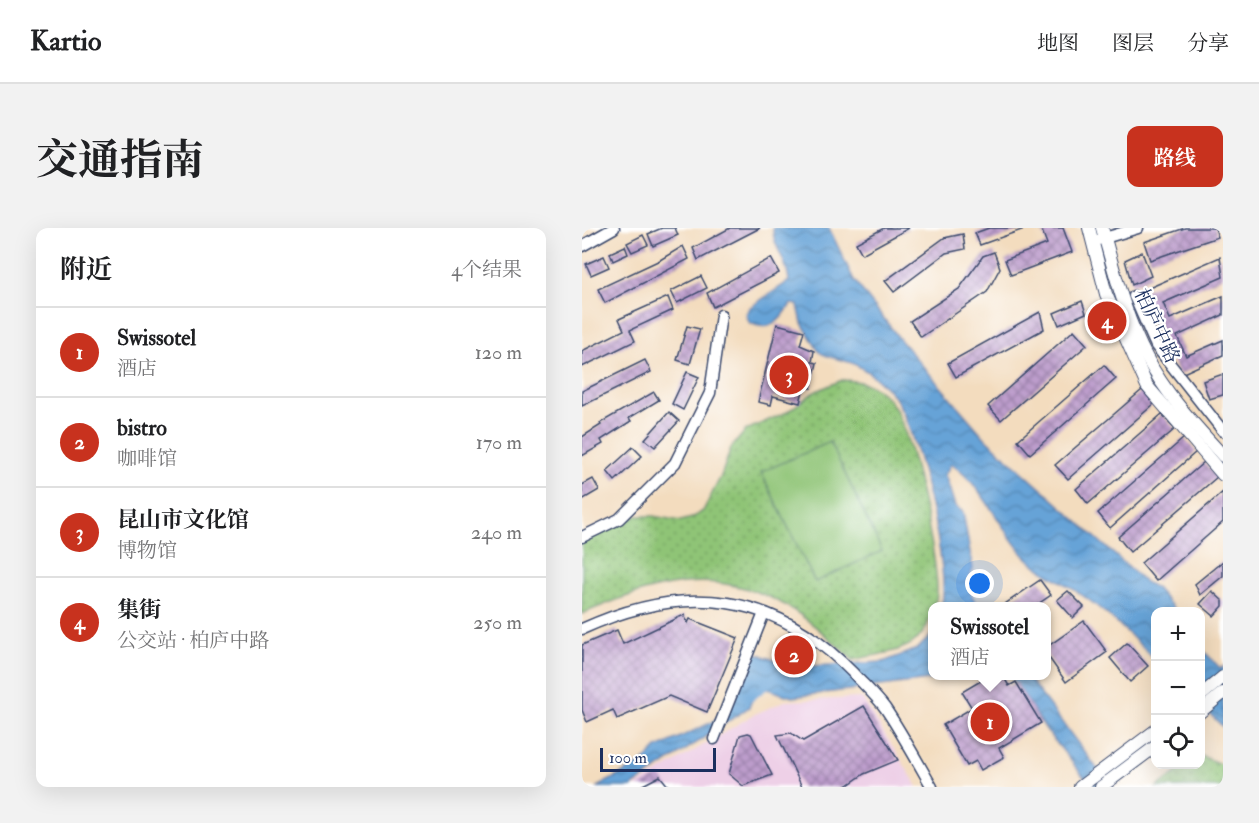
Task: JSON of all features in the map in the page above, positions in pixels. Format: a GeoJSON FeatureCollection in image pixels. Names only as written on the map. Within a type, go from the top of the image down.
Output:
{"type":"FeatureCollection","features":[{"type":"Feature","properties":{"kind":"main road","name":"柏庐中路"},"geometry":{"type":"LineString","coordinates":[[1089,228],[1100,236],[1119,291],[1147,359],[1168,390],[1223,456]]}},
{"type":"Feature","properties":{"kind":"main road","name":"柏庐中路"},"geometry":{"type":"LineString","coordinates":[[1100,236],[1106,294],[1148,386],[1223,476]]}},
{"type":"Feature","properties":{"kind":"main road"},"geometry":{"type":"LineString","coordinates":[[1205,692],[1223,677]]}},
{"type":"Feature","properties":{"kind":"main road"},"geometry":{"type":"LineString","coordinates":[[1205,708],[1223,693]]}},
{"type":"Feature","properties":{"kind":"main road"},"geometry":{"type":"LineString","coordinates":[[1101,787],[1109,773],[1151,734]]}},
{"type":"Feature","properties":{"kind":"main road"},"geometry":{"type":"LineString","coordinates":[[1080,787],[1151,748]]}},
{"type":"Feature","properties":{"kind":"street"},"geometry":{"type":"LineString","coordinates":[[582,246],[614,228]]}},
{"type":"Feature","properties":{"kind":"street"},"geometry":{"type":"LineString","coordinates":[[1100,236],[1138,228]]}},
{"type":"Feature","properties":{"kind":"street"},"geometry":{"type":"LineString","coordinates":[[1134,296],[1156,346],[1223,431]]}},
{"type":"Feature","properties":{"kind":"street"},"geometry":{"type":"LineString","coordinates":[[582,537],[619,519],[675,464],[710,393],[721,315]]}},
{"type":"Feature","properties":{"kind":"street"},"geometry":{"type":"LineString","coordinates":[[582,629],[638,607],[669,601],[717,602],[764,613],[801,630],[837,657],[884,707],[932,787]]}},
{"type":"Feature","properties":{"kind":"street"},"geometry":{"type":"LineString","coordinates":[[714,738],[764,613]]}},
{"type":"Feature","properties":{"kind":"shaded area"},"geometry":{"type":"Polygon","coordinates":[[[862,698],[918,787],[634,787],[753,715],[785,701],[862,698]]]}},
{"type":"Feature","properties":{"kind":"green space"},"geometry":{"type":"Polygon","coordinates":[[[842,380],[857,381],[883,394],[893,405],[900,419],[922,497],[936,577],[935,602],[928,602],[928,622],[915,641],[899,650],[853,660],[811,623],[785,605],[759,593],[733,585],[708,582],[658,587],[582,614],[582,542],[636,516],[653,516],[681,521],[692,518],[703,511],[721,476],[731,448],[746,430],[787,412],[814,392],[842,380]]]}},
{"type":"Feature","properties":{"kind":"green space"},"geometry":{"type":"Polygon","coordinates":[[[830,442],[882,551],[815,582],[761,472],[830,442]]]}},
{"type":"Feature","properties":{"kind":"green space"},"geometry":{"type":"Polygon","coordinates":[[[1205,758],[1223,765],[1223,787],[1157,787],[1182,769],[1205,769],[1205,758]]]}},
{"type":"Feature","properties":{"kind":"water"},"geometry":{"type":"Polygon","coordinates":[[[773,228],[829,228],[854,280],[902,342],[986,439],[1145,582],[1156,588],[1173,607],[1151,607],[1151,656],[1099,608],[1072,588],[1038,568],[1026,557],[1007,534],[983,496],[951,464],[945,475],[955,506],[963,512],[973,569],[966,583],[975,602],[942,602],[942,564],[921,464],[902,410],[893,395],[863,369],[819,352],[802,323],[798,305],[791,304],[779,320],[769,326],[749,322],[746,314],[749,308],[789,281],[786,266],[775,241],[773,228]]]}},
{"type":"Feature","properties":{"kind":"water"},"geometry":{"type":"Polygon","coordinates":[[[928,639],[929,680],[792,697],[758,686],[749,707],[631,787],[597,787],[642,763],[657,748],[725,716],[751,651],[792,667],[883,662],[917,649],[928,639]]]}},
{"type":"Feature","properties":{"kind":"water"},"geometry":{"type":"Polygon","coordinates":[[[1205,652],[1220,668],[1223,666],[1223,727],[1205,709],[1205,652]]]}},
{"type":"Feature","properties":{"kind":"water"},"geometry":{"type":"Polygon","coordinates":[[[1014,680],[1030,680],[1111,787],[1092,787],[1047,731],[1014,680]]]}},
{"type":"Feature","properties":{"kind":"building"},"geometry":{"type":"Polygon","coordinates":[[[662,228],[675,228],[678,235],[653,246],[648,234],[662,228]]]}},
{"type":"Feature","properties":{"kind":"building"},"geometry":{"type":"Polygon","coordinates":[[[730,228],[760,228],[698,260],[693,248],[730,228]]]}},
{"type":"Feature","properties":{"kind":"building"},"geometry":{"type":"Polygon","coordinates":[[[884,228],[909,228],[862,254],[856,243],[884,228]]]}},
{"type":"Feature","properties":{"kind":"building"},"geometry":{"type":"Polygon","coordinates":[[[989,228],[1027,228],[980,245],[975,233],[989,228]]]}},
{"type":"Feature","properties":{"kind":"building"},"geometry":{"type":"Polygon","coordinates":[[[1041,228],[1063,228],[1072,252],[1011,275],[1005,260],[1047,244],[1041,228]]]}},
{"type":"Feature","properties":{"kind":"building"},"geometry":{"type":"Polygon","coordinates":[[[1185,228],[1215,228],[1218,237],[1150,260],[1144,242],[1185,228]]]}},
{"type":"Feature","properties":{"kind":"building"},"geometry":{"type":"Polygon","coordinates":[[[963,234],[965,249],[946,253],[894,292],[885,281],[944,238],[963,234]]]}},
{"type":"Feature","properties":{"kind":"building"},"geometry":{"type":"Polygon","coordinates":[[[643,235],[648,245],[632,252],[627,243],[643,235]]]}},
{"type":"Feature","properties":{"kind":"building"},"geometry":{"type":"Polygon","coordinates":[[[625,246],[628,254],[613,261],[610,253],[625,246]]]}},
{"type":"Feature","properties":{"kind":"building"},"geometry":{"type":"Polygon","coordinates":[[[683,246],[689,259],[605,303],[598,289],[660,260],[683,246]]]}},
{"type":"Feature","properties":{"kind":"building"},"geometry":{"type":"Polygon","coordinates":[[[994,252],[1000,268],[987,292],[921,337],[910,321],[959,289],[983,256],[994,252]]]}},
{"type":"Feature","properties":{"kind":"building"},"geometry":{"type":"Polygon","coordinates":[[[1142,252],[1151,276],[1132,285],[1125,260],[1142,252]]]}},
{"type":"Feature","properties":{"kind":"building"},"geometry":{"type":"Polygon","coordinates":[[[604,256],[609,267],[591,275],[586,264],[604,256]]]}},
{"type":"Feature","properties":{"kind":"building"},"geometry":{"type":"Polygon","coordinates":[[[1220,257],[1223,277],[1163,303],[1170,319],[1223,296],[1223,315],[1177,336],[1186,356],[1223,340],[1223,355],[1179,375],[1142,291],[1220,257]]]}},
{"type":"Feature","properties":{"kind":"building"},"geometry":{"type":"Polygon","coordinates":[[[771,258],[779,273],[713,307],[707,293],[771,258]]]}},
{"type":"Feature","properties":{"kind":"building"},"geometry":{"type":"Polygon","coordinates":[[[701,276],[707,288],[677,303],[671,291],[701,276]]]}},
{"type":"Feature","properties":{"kind":"building"},"geometry":{"type":"Polygon","coordinates":[[[668,297],[673,310],[630,330],[635,341],[582,367],[582,351],[624,330],[619,319],[668,297]]]}},
{"type":"Feature","properties":{"kind":"building"},"geometry":{"type":"Polygon","coordinates":[[[1082,301],[1086,313],[1059,325],[1054,313],[1082,301]]]}},
{"type":"Feature","properties":{"kind":"building"},"geometry":{"type":"Polygon","coordinates":[[[1040,312],[1044,329],[956,377],[948,363],[1040,312]]]}},
{"type":"Feature","properties":{"kind":"building"},"geometry":{"type":"Polygon","coordinates":[[[777,324],[804,331],[800,345],[814,351],[812,362],[817,363],[811,388],[804,386],[800,403],[773,396],[771,405],[758,402],[777,324]]]}},
{"type":"Feature","properties":{"kind":"building"},"geometry":{"type":"Polygon","coordinates":[[[687,326],[700,329],[690,364],[677,360],[687,326]]]}},
{"type":"Feature","properties":{"kind":"building"},"geometry":{"type":"Polygon","coordinates":[[[1074,330],[1087,345],[1001,420],[988,406],[1074,330]]]}},
{"type":"Feature","properties":{"kind":"building"},"geometry":{"type":"Polygon","coordinates":[[[645,360],[651,372],[582,406],[582,391],[645,360]]]}},
{"type":"Feature","properties":{"kind":"building"},"geometry":{"type":"Polygon","coordinates":[[[1104,365],[1116,379],[1030,454],[1018,440],[1104,365]]]}},
{"type":"Feature","properties":{"kind":"building"},"geometry":{"type":"Polygon","coordinates":[[[687,372],[699,377],[683,410],[672,404],[687,372]]]}},
{"type":"Feature","properties":{"kind":"building"},"geometry":{"type":"Polygon","coordinates":[[[1223,374],[1223,395],[1209,399],[1203,381],[1223,374]]]}},
{"type":"Feature","properties":{"kind":"building"},"geometry":{"type":"Polygon","coordinates":[[[1142,390],[1154,404],[1068,479],[1055,465],[1142,390]]]}},
{"type":"Feature","properties":{"kind":"building"},"geometry":{"type":"Polygon","coordinates":[[[654,392],[659,400],[629,418],[631,421],[601,440],[603,444],[582,456],[582,437],[601,425],[600,423],[654,392]]]}},
{"type":"Feature","properties":{"kind":"building"},"geometry":{"type":"Polygon","coordinates":[[[669,412],[679,421],[655,447],[645,439],[669,412]]]}},
{"type":"Feature","properties":{"kind":"building"},"geometry":{"type":"Polygon","coordinates":[[[1162,414],[1175,429],[1088,504],[1076,489],[1162,414]]]}},
{"type":"Feature","properties":{"kind":"building"},"geometry":{"type":"Polygon","coordinates":[[[1184,438],[1196,452],[1110,528],[1098,513],[1184,438]]]}},
{"type":"Feature","properties":{"kind":"building"},"geometry":{"type":"Polygon","coordinates":[[[633,447],[642,456],[615,481],[607,471],[633,447]]]}},
{"type":"Feature","properties":{"kind":"building"},"geometry":{"type":"Polygon","coordinates":[[[1204,462],[1217,477],[1130,552],[1118,537],[1204,462]]]}},
{"type":"Feature","properties":{"kind":"building"},"geometry":{"type":"Polygon","coordinates":[[[593,479],[599,490],[582,500],[582,485],[593,479]]]}},
{"type":"Feature","properties":{"kind":"building"},"geometry":{"type":"Polygon","coordinates":[[[1223,492],[1223,522],[1156,581],[1141,563],[1223,492]]]}},
{"type":"Feature","properties":{"kind":"building"},"geometry":{"type":"Polygon","coordinates":[[[1223,561],[1223,576],[1200,595],[1195,584],[1223,561]]]}},
{"type":"Feature","properties":{"kind":"building"},"geometry":{"type":"Polygon","coordinates":[[[1040,580],[1051,595],[1041,602],[1008,602],[1040,580]]]}},
{"type":"Feature","properties":{"kind":"building"},"geometry":{"type":"Polygon","coordinates":[[[1068,591],[1084,607],[1073,618],[1057,600],[1068,591]]]}},
{"type":"Feature","properties":{"kind":"building"},"geometry":{"type":"Polygon","coordinates":[[[1212,591],[1223,601],[1223,606],[1214,616],[1200,604],[1212,591]]]}},
{"type":"Feature","properties":{"kind":"building"},"geometry":{"type":"Polygon","coordinates":[[[684,615],[688,623],[690,619],[738,638],[707,712],[669,696],[617,719],[613,710],[587,722],[582,710],[582,645],[617,630],[623,644],[684,615]]]}},
{"type":"Feature","properties":{"kind":"building"},"geometry":{"type":"Polygon","coordinates":[[[1084,621],[1107,652],[1066,682],[1051,661],[1051,644],[1084,621]]]}},
{"type":"Feature","properties":{"kind":"building"},"geometry":{"type":"Polygon","coordinates":[[[1127,643],[1148,666],[1130,682],[1110,658],[1127,643]]]}},
{"type":"Feature","properties":{"kind":"building"},"geometry":{"type":"Polygon","coordinates":[[[982,680],[1005,680],[1009,686],[1016,682],[1041,723],[999,748],[1004,757],[981,770],[976,761],[967,766],[943,725],[972,708],[962,692],[982,680]]]}},
{"type":"Feature","properties":{"kind":"building"},"geometry":{"type":"Polygon","coordinates":[[[864,706],[898,760],[864,774],[845,787],[802,787],[777,735],[791,733],[803,741],[864,706]]]}},
{"type":"Feature","properties":{"kind":"building"},"geometry":{"type":"Polygon","coordinates":[[[751,734],[772,775],[743,786],[729,774],[740,735],[751,734]]]}},
{"type":"Feature","properties":{"kind":"building"},"geometry":{"type":"Polygon","coordinates":[[[660,776],[669,787],[639,787],[660,776]]]}},
{"type":"Feature","properties":{"kind":"waterway"},"geometry":{"type":"LineString","coordinates":[[747,700],[770,682]]}},
{"type":"Feature","properties":{"kind":"place","name":"集街"},"geometry":{"type":"Point","coordinates":[1107,321]}},
{"type":"Feature","properties":{"kind":"place","name":"昆山市文化馆"},"geometry":{"type":"Point","coordinates":[789,375]}},
{"type":"Feature","properties":{"kind":"place","name":"bistro"},"geometry":{"type":"Point","coordinates":[794,655]}},
{"type":"Feature","properties":{"kind":"place","name":"Swissotel"},"geometry":{"type":"Point","coordinates":[990,722]}}]}
